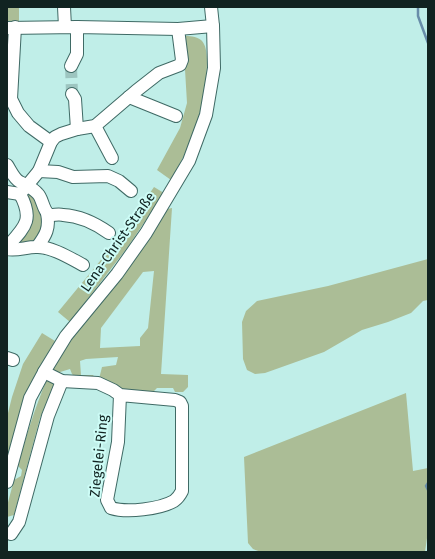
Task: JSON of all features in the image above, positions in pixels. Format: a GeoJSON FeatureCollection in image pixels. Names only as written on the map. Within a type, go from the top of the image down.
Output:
{"type":"FeatureCollection","features":[{"type":"Feature","properties":{"kind":"street"},"geometry":{"type":"LineString","coordinates":[[64,7],[71,27],[77,54],[71,66]]}},
{"type":"Feature","properties":{"kind":"street","name":"Lena-Christ-Straße"},"geometry":{"type":"LineString","coordinates":[[7,482],[30,398],[44,372],[66,336],[117,274],[146,233],[189,161],[206,115],[214,68],[211,7]]}},
{"type":"Feature","properties":{"kind":"street"},"geometry":{"type":"LineString","coordinates":[[51,142],[29,126],[9,99],[11,28],[71,27],[178,29],[213,26]]}},
{"type":"Feature","properties":{"kind":"street"},"geometry":{"type":"LineString","coordinates":[[23,190],[39,171],[51,142],[60,134],[95,126],[159,73],[180,65],[182,60],[178,29]]}},
{"type":"Feature","properties":{"kind":"street"},"geometry":{"type":"LineString","coordinates":[[72,94],[75,100],[77,129]]}},
{"type":"Feature","properties":{"kind":"street"},"geometry":{"type":"LineString","coordinates":[[129,97],[176,116]]}},
{"type":"Feature","properties":{"kind":"street"},"geometry":{"type":"LineString","coordinates":[[95,126],[112,158]]}},
{"type":"Feature","properties":{"kind":"street"},"geometry":{"type":"LineString","coordinates":[[7,165],[23,190]]}},
{"type":"Feature","properties":{"kind":"street","name":"Lena-Christ-Straße"},"geometry":{"type":"LineString","coordinates":[[39,171],[58,172],[73,176],[108,176],[119,181],[131,191]]}},
{"type":"Feature","properties":{"kind":"street"},"geometry":{"type":"LineString","coordinates":[[7,192],[34,189],[40,195],[49,222],[45,236],[37,247]]}},
{"type":"Feature","properties":{"kind":"street","name":"Lena-Christ-Straße"},"geometry":{"type":"LineString","coordinates":[[23,190],[28,213],[26,223],[7,248],[14,250],[37,247],[62,254],[83,264]]}},
{"type":"Feature","properties":{"kind":"street","name":"Lena-Christ-Straße"},"geometry":{"type":"LineString","coordinates":[[47,213],[83,218],[96,224],[109,233]]}},
{"type":"Feature","properties":{"kind":"street","name":"Ziegelei-Ring"},"geometry":{"type":"LineString","coordinates":[[44,372],[62,381],[98,383],[113,390],[120,396],[175,400],[180,402],[182,406],[182,491],[176,500],[159,506],[138,510],[116,509],[111,508],[108,504],[107,496],[118,442],[120,396]]}},
{"type":"Feature","properties":{"kind":"street"},"geometry":{"type":"LineString","coordinates":[[12,534],[19,522],[48,416],[62,381]]}},
{"type":"Feature","properties":{"kind":"green space"},"geometry":{"type":"Polygon","coordinates":[[[7,7],[19,7],[19,24],[7,24],[7,7]]]}},
{"type":"Feature","properties":{"kind":"green space"},"geometry":{"type":"Polygon","coordinates":[[[183,36],[195,37],[201,40],[205,46],[207,56],[206,83],[198,121],[193,136],[171,180],[157,170],[180,128],[187,103],[183,36]]]}},
{"type":"Feature","properties":{"kind":"green space"},"geometry":{"type":"Polygon","coordinates":[[[154,187],[164,193],[127,248],[70,322],[58,312],[119,238],[154,187]]]}},
{"type":"Feature","properties":{"kind":"green space"},"geometry":{"type":"Polygon","coordinates":[[[31,192],[48,222],[36,246],[15,248],[25,193],[31,192]]]}},
{"type":"Feature","properties":{"kind":"green space"},"geometry":{"type":"Polygon","coordinates":[[[172,208],[161,374],[188,375],[188,387],[183,392],[175,392],[173,388],[157,388],[152,393],[124,392],[119,387],[99,379],[102,367],[116,365],[118,357],[86,359],[80,361],[81,375],[93,375],[95,378],[75,377],[70,369],[57,373],[54,372],[52,366],[66,345],[132,261],[167,209],[172,208]],[[154,271],[143,272],[101,328],[100,348],[140,346],[140,338],[148,328],[154,271]]]}},
{"type":"Feature","properties":{"kind":"green space"},"geometry":{"type":"Polygon","coordinates":[[[428,259],[428,300],[423,301],[411,313],[362,330],[324,352],[265,373],[255,374],[247,370],[243,359],[242,322],[246,311],[257,301],[328,286],[428,259]]]}},
{"type":"Feature","properties":{"kind":"green space"},"geometry":{"type":"Polygon","coordinates":[[[42,333],[55,341],[25,396],[7,462],[7,417],[12,397],[23,364],[42,333]]]}},
{"type":"Feature","properties":{"kind":"green space"},"geometry":{"type":"Polygon","coordinates":[[[47,379],[55,382],[40,418],[14,515],[7,517],[7,506],[14,480],[21,476],[22,470],[18,466],[24,444],[47,379]]]}},
{"type":"Feature","properties":{"kind":"green space"},"geometry":{"type":"Polygon","coordinates":[[[406,393],[413,471],[428,468],[428,531],[425,552],[261,552],[253,549],[248,543],[244,457],[406,393]]]}},
{"type":"Feature","properties":{"kind":"waterway"},"geometry":{"type":"LineString","coordinates":[[418,7],[418,16],[428,43]]}},
{"type":"Feature","properties":{"kind":"waterway"},"geometry":{"type":"LineString","coordinates":[[428,483],[426,486],[428,490]]}},
{"type":"Feature","properties":{"kind":"tunnel"},"geometry":{"type":"LineString","coordinates":[[71,66],[72,94]]}}]}
